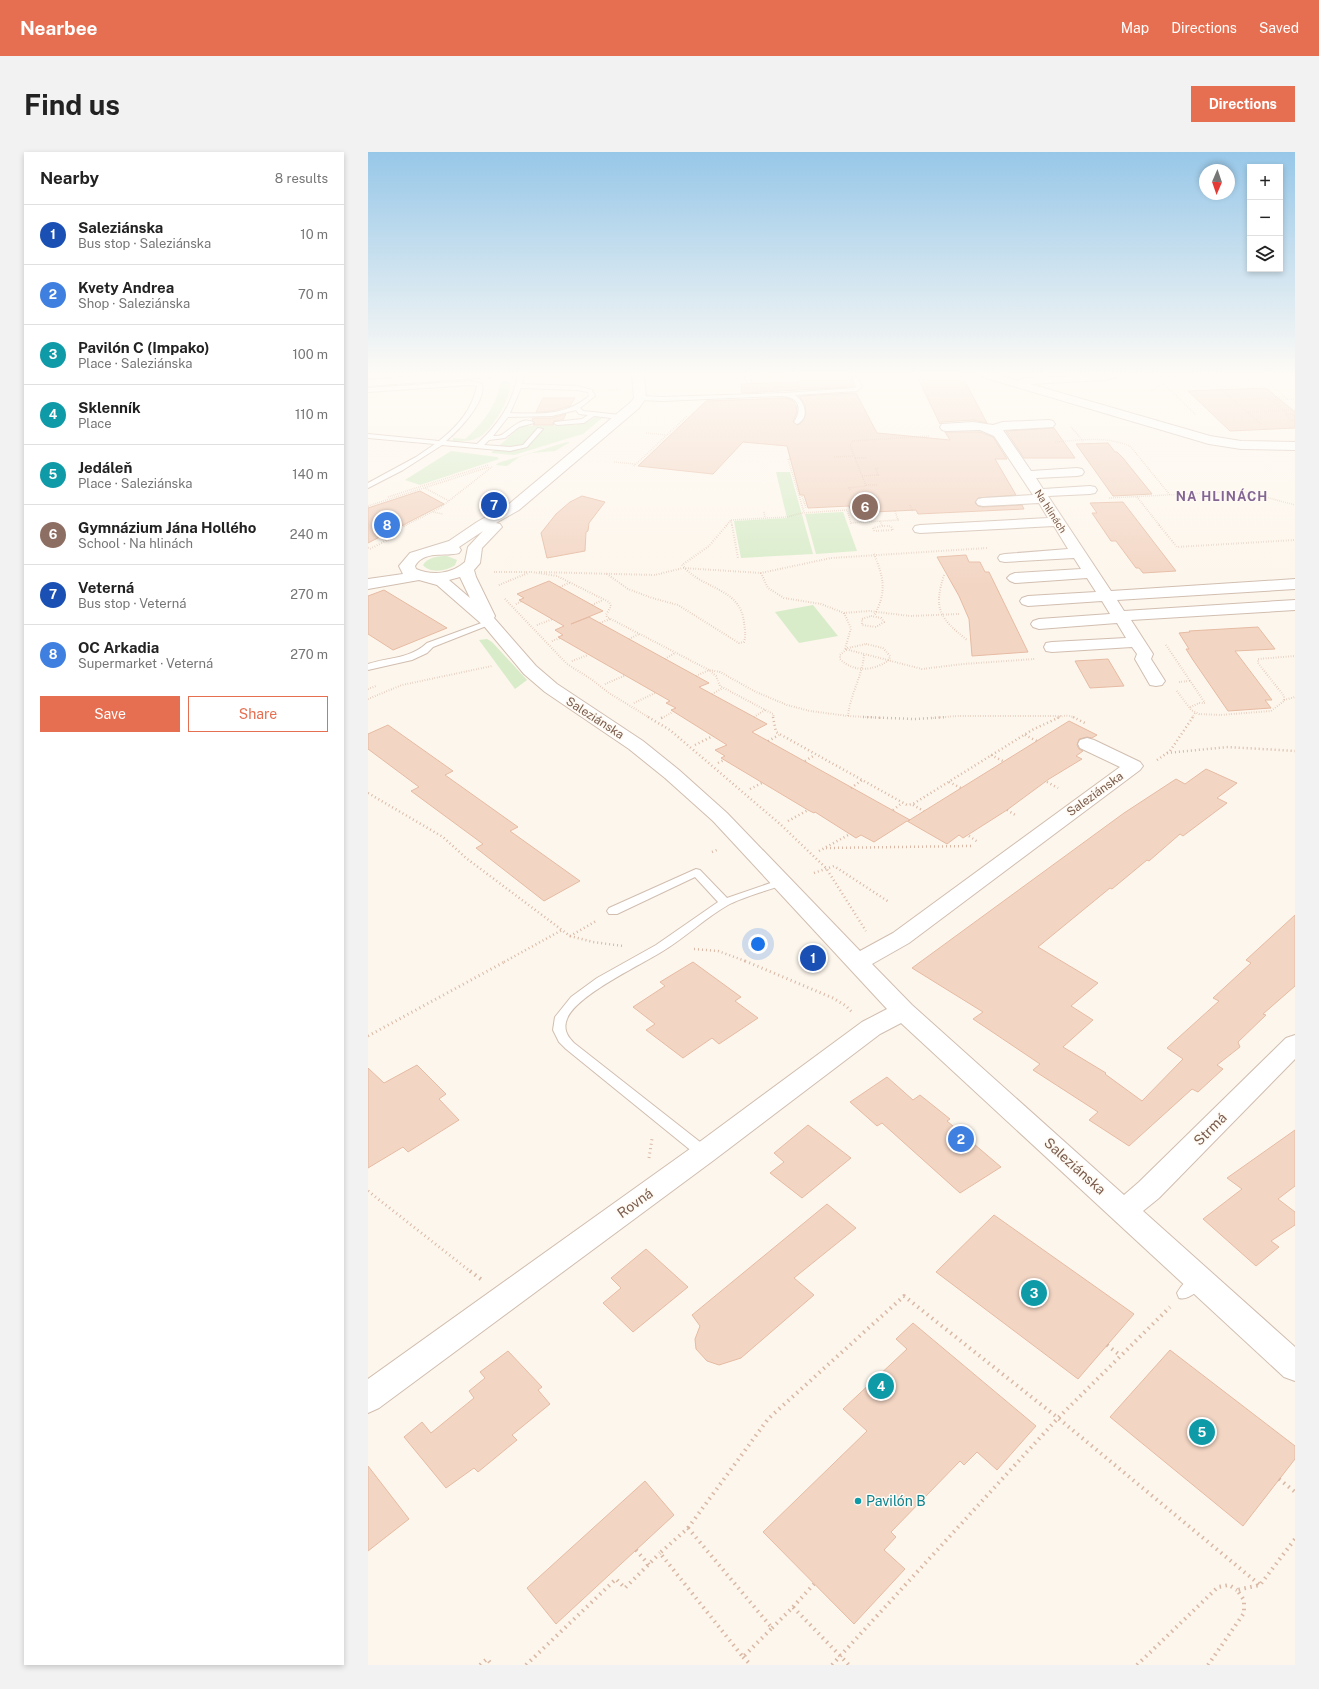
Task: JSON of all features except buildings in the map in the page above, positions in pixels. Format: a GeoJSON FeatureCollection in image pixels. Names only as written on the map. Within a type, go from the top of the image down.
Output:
{"type":"FeatureCollection","features":[{"type":"Feature","properties":{"kind":"street"},"geometry":{"type":"LineString","coordinates":[[368,577],[418,573],[445,576],[469,563],[475,547],[514,507],[587,445]]}},
{"type":"Feature","properties":{"kind":"street","name":"Na hlinách"},"geometry":{"type":"LineString","coordinates":[[1007,445],[1145,654],[1142,659],[1156,681]]}},
{"type":"Feature","properties":{"kind":"street"},"geometry":{"type":"LineString","coordinates":[[1238,445],[1295,446]]}},
{"type":"Feature","properties":{"kind":"street"},"geometry":{"type":"LineString","coordinates":[[1027,475],[1077,472]]}},
{"type":"Feature","properties":{"kind":"street"},"geometry":{"type":"LineString","coordinates":[[984,502],[1090,490]]}},
{"type":"Feature","properties":{"kind":"street"},"geometry":{"type":"LineString","coordinates":[[439,550],[454,544],[482,525],[514,507]]}},
{"type":"Feature","properties":{"kind":"street"},"geometry":{"type":"LineString","coordinates":[[920,529],[1057,522]]}},
{"type":"Feature","properties":{"kind":"street"},"geometry":{"type":"LineString","coordinates":[[418,573],[415,557],[426,552],[439,550],[466,552],[469,563]]}},
{"type":"Feature","properties":{"kind":"street"},"geometry":{"type":"LineString","coordinates":[[1005,558],[1078,553]]}},
{"type":"Feature","properties":{"kind":"street","name":"Saleziánska"},"geometry":{"type":"LineString","coordinates":[[469,563],[468,577],[490,623]]}},
{"type":"Feature","properties":{"kind":"street"},"geometry":{"type":"LineString","coordinates":[[368,584],[418,573]]}},
{"type":"Feature","properties":{"kind":"street","name":"Saleziánska"},"geometry":{"type":"LineString","coordinates":[[418,573],[442,582],[490,623],[530,670],[551,688],[636,745],[672,774],[720,817],[903,1011],[1124,1210],[1192,1286],[1295,1367]]}},
{"type":"Feature","properties":{"kind":"street"},"geometry":{"type":"LineString","coordinates":[[1015,578],[1091,573]]}},
{"type":"Feature","properties":{"kind":"street"},"geometry":{"type":"LineString","coordinates":[[1028,601],[1295,584]]}},
{"type":"Feature","properties":{"kind":"street"},"geometry":{"type":"LineString","coordinates":[[1039,624],[1295,605]]}},
{"type":"Feature","properties":{"kind":"street"},"geometry":{"type":"LineString","coordinates":[[1047,653],[1137,642]]}},
{"type":"Feature","properties":{"kind":"street","name":"Saleziánska"},"geometry":{"type":"LineString","coordinates":[[858,962],[901,938],[1133,766],[1086,744]]}},
{"type":"Feature","properties":{"kind":"street","name":"Rovná"},"geometry":{"type":"LineString","coordinates":[[368,1398],[704,1153],[871,1028],[903,1011]]}},
{"type":"Feature","properties":{"kind":"street","name":"Strmá"},"geometry":{"type":"LineString","coordinates":[[1124,1210],[1149,1190],[1295,1044]]}},
{"type":"Feature","properties":{"kind":"lane"},"geometry":{"type":"LineString","coordinates":[[368,486],[419,458],[437,445]]}},
{"type":"Feature","properties":{"kind":"lane"},"geometry":{"type":"LineString","coordinates":[[455,445],[500,449],[518,448],[526,445]]}},
{"type":"Feature","properties":{"kind":"lane"},"geometry":{"type":"LineString","coordinates":[[368,667],[379,663],[401,660],[424,652],[430,645],[490,623]]}},
{"type":"Feature","properties":{"kind":"lane"},"geometry":{"type":"LineString","coordinates":[[613,911],[696,872],[725,902]]}},
{"type":"Feature","properties":{"kind":"lane"},"geometry":{"type":"LineString","coordinates":[[704,1153],[570,1046],[563,1039],[559,1030],[561,1017],[575,1000],[601,981],[660,948],[725,902],[782,882]]}},
{"type":"Feature","properties":{"kind":"path"},"geometry":{"type":"LineString","coordinates":[[850,445],[867,489]]}},
{"type":"Feature","properties":{"kind":"path"},"geometry":{"type":"LineString","coordinates":[[1128,445],[1170,495]]}},
{"type":"Feature","properties":{"kind":"path"},"geometry":{"type":"LineString","coordinates":[[834,456],[854,456]]}},
{"type":"Feature","properties":{"kind":"path"},"geometry":{"type":"LineString","coordinates":[[855,458],[867,458]]}},
{"type":"Feature","properties":{"kind":"path"},"geometry":{"type":"LineString","coordinates":[[790,459],[788,459],[804,512]]}},
{"type":"Feature","properties":{"kind":"path"},"geometry":{"type":"LineString","coordinates":[[368,548],[370,549],[386,541],[395,536],[388,534],[433,512],[498,462]]}},
{"type":"Feature","properties":{"kind":"path"},"geometry":{"type":"LineString","coordinates":[[614,462],[636,464]]}},
{"type":"Feature","properties":{"kind":"path"},"geometry":{"type":"LineString","coordinates":[[425,488],[492,466]]}},
{"type":"Feature","properties":{"kind":"path"},"geometry":{"type":"LineString","coordinates":[[862,476],[878,475],[876,468],[878,468]]}},
{"type":"Feature","properties":{"kind":"path"},"geometry":{"type":"LineString","coordinates":[[850,490],[849,488],[878,485]]}},
{"type":"Feature","properties":{"kind":"path"},"geometry":{"type":"LineString","coordinates":[[368,504],[422,486],[449,501]]}},
{"type":"Feature","properties":{"kind":"path"},"geometry":{"type":"LineString","coordinates":[[1102,499],[1243,492],[1295,505]]}},
{"type":"Feature","properties":{"kind":"path"},"geometry":{"type":"LineString","coordinates":[[1137,497],[1177,546],[1295,540]]}},
{"type":"Feature","properties":{"kind":"path"},"geometry":{"type":"LineString","coordinates":[[804,498],[807,512]]}},
{"type":"Feature","properties":{"kind":"path"},"geometry":{"type":"LineString","coordinates":[[683,568],[682,564],[709,546],[731,520],[787,517],[804,512],[847,510],[851,523],[898,520]]}},
{"type":"Feature","properties":{"kind":"path"},"geometry":{"type":"LineString","coordinates":[[433,512],[443,514]]}},
{"type":"Feature","properties":{"kind":"path"},"geometry":{"type":"LineString","coordinates":[[764,512],[766,517]]}},
{"type":"Feature","properties":{"kind":"path"},"geometry":{"type":"LineString","coordinates":[[731,520],[738,558]]}},
{"type":"Feature","properties":{"kind":"path"},"geometry":{"type":"LineString","coordinates":[[880,521],[882,526]]}},
{"type":"Feature","properties":{"kind":"path"},"geometry":{"type":"LineString","coordinates":[[875,526],[882,526],[891,526],[893,530],[874,531],[873,528],[875,526]]}},
{"type":"Feature","properties":{"kind":"path"},"geometry":{"type":"LineString","coordinates":[[494,572],[548,571],[655,575],[683,568],[761,573],[831,558],[992,547]]}},
{"type":"Feature","properties":{"kind":"path"},"geometry":{"type":"LineString","coordinates":[[874,554],[885,583],[883,598],[878,611],[874,616],[864,618],[861,623],[868,627],[882,625],[884,622],[883,620],[874,616]]}},
{"type":"Feature","properties":{"kind":"path"},"geometry":{"type":"LineString","coordinates":[[606,573],[624,587],[652,598],[678,605],[734,641],[739,643],[744,642],[744,621],[740,605],[727,594],[696,578],[683,568]]}},
{"type":"Feature","properties":{"kind":"path"},"geometry":{"type":"LineString","coordinates":[[499,585],[532,572],[558,576],[604,599],[611,604],[606,615],[610,619],[708,670],[716,676],[718,684],[772,714],[774,729],[780,735],[902,803],[913,804],[924,811]]}},
{"type":"Feature","properties":{"kind":"path"},"geometry":{"type":"LineString","coordinates":[[761,573],[768,588],[784,598],[798,602],[821,604],[844,613],[878,611],[910,616],[942,616],[959,614]]}},
{"type":"Feature","properties":{"kind":"path"},"geometry":{"type":"LineString","coordinates":[[944,575],[937,597],[942,616],[967,640]]}},
{"type":"Feature","properties":{"kind":"path"},"geometry":{"type":"LineString","coordinates":[[560,587],[571,582]]}},
{"type":"Feature","properties":{"kind":"path"},"geometry":{"type":"LineString","coordinates":[[502,596],[567,664],[591,679],[612,696],[670,730],[780,824],[826,868],[870,936]]}},
{"type":"Feature","properties":{"kind":"path"},"geometry":{"type":"LineString","coordinates":[[592,605],[604,599]]}},
{"type":"Feature","properties":{"kind":"path"},"geometry":{"type":"LineString","coordinates":[[516,604],[522,602]]}},
{"type":"Feature","properties":{"kind":"path"},"geometry":{"type":"LineString","coordinates":[[844,613],[851,628],[845,649],[840,655],[842,662],[848,666],[862,669],[879,667],[889,660]]}},
{"type":"Feature","properties":{"kind":"path"},"geometry":{"type":"LineString","coordinates":[[537,625],[553,619]]}},
{"type":"Feature","properties":{"kind":"path"},"geometry":{"type":"LineString","coordinates":[[600,623],[610,619]]}},
{"type":"Feature","properties":{"kind":"path"},"geometry":{"type":"LineString","coordinates":[[629,639],[640,634]]}},
{"type":"Feature","properties":{"kind":"path"},"geometry":{"type":"LineString","coordinates":[[552,641],[560,638]]}},
{"type":"Feature","properties":{"kind":"path"},"geometry":{"type":"LineString","coordinates":[[1162,639],[1205,703],[1199,703],[1189,708]]}},
{"type":"Feature","properties":{"kind":"path"},"geometry":{"type":"LineString","coordinates":[[845,649],[856,645],[875,646],[887,652],[890,656],[889,660]]}},
{"type":"Feature","properties":{"kind":"path"},"geometry":{"type":"LineString","coordinates":[[845,649],[864,655],[926,669],[935,666],[963,664],[1047,653]]}},
{"type":"Feature","properties":{"kind":"path"},"geometry":{"type":"LineString","coordinates":[[665,659],[676,653]]}},
{"type":"Feature","properties":{"kind":"path"},"geometry":{"type":"LineString","coordinates":[[572,661],[588,655]]}},
{"type":"Feature","properties":{"kind":"path"},"geometry":{"type":"LineString","coordinates":[[848,716],[849,707],[862,669],[864,655]]}},
{"type":"Feature","properties":{"kind":"path"},"geometry":{"type":"LineString","coordinates":[[1284,701],[1284,696],[1257,661],[1260,658],[1295,656]]}},
{"type":"Feature","properties":{"kind":"path"},"geometry":{"type":"LineString","coordinates":[[368,699],[402,685],[492,666]]}},
{"type":"Feature","properties":{"kind":"path"},"geometry":{"type":"LineString","coordinates":[[696,676],[708,670],[720,672],[756,692],[787,705],[810,711],[848,716],[914,719],[957,716],[1072,716],[1087,723]]}},
{"type":"Feature","properties":{"kind":"path"},"geometry":{"type":"LineString","coordinates":[[605,684],[624,676]]}},
{"type":"Feature","properties":{"kind":"path"},"geometry":{"type":"LineString","coordinates":[[712,694],[724,688]]}},
{"type":"Feature","properties":{"kind":"path"},"geometry":{"type":"LineString","coordinates":[[1176,689],[1189,708],[1195,713],[1220,714],[1271,710],[1275,709],[1284,701],[1295,697]]}},
{"type":"Feature","properties":{"kind":"path"},"geometry":{"type":"LineString","coordinates":[[634,703],[655,693]]}},
{"type":"Feature","properties":{"kind":"path"},"geometry":{"type":"LineString","coordinates":[[754,717],[765,710]]}},
{"type":"Feature","properties":{"kind":"path"},"geometry":{"type":"LineString","coordinates":[[661,718],[673,712]]}},
{"type":"Feature","properties":{"kind":"path"},"geometry":{"type":"LineString","coordinates":[[1156,760],[1167,753],[1195,713]]}},
{"type":"Feature","properties":{"kind":"path"},"geometry":{"type":"LineString","coordinates":[[913,804],[1025,734],[1061,716]]}},
{"type":"Feature","properties":{"kind":"path"},"geometry":{"type":"LineString","coordinates":[[1074,724],[1080,720]]}},
{"type":"Feature","properties":{"kind":"path"},"geometry":{"type":"LineString","coordinates":[[1025,734],[1037,741]]}},
{"type":"Feature","properties":{"kind":"path"},"geometry":{"type":"LineString","coordinates":[[768,741],[780,735]]}},
{"type":"Feature","properties":{"kind":"path"},"geometry":{"type":"LineString","coordinates":[[695,745],[713,736]]}},
{"type":"Feature","properties":{"kind":"path"},"geometry":{"type":"LineString","coordinates":[[1167,753],[1242,746],[1295,752]]}},
{"type":"Feature","properties":{"kind":"path"},"geometry":{"type":"LineString","coordinates":[[805,761],[815,754]]}},
{"type":"Feature","properties":{"kind":"path"},"geometry":{"type":"LineString","coordinates":[[991,755],[1003,761]]}},
{"type":"Feature","properties":{"kind":"path"},"geometry":{"type":"LineString","coordinates":[[718,763],[724,760]]}},
{"type":"Feature","properties":{"kind":"path"},"geometry":{"type":"LineString","coordinates":[[852,788],[862,780]]}},
{"type":"Feature","properties":{"kind":"path"},"geometry":{"type":"LineString","coordinates":[[949,782],[961,788]]}},
{"type":"Feature","properties":{"kind":"path"},"geometry":{"type":"LineString","coordinates":[[1047,782],[1058,788]]}},
{"type":"Feature","properties":{"kind":"path"},"geometry":{"type":"LineString","coordinates":[[750,789],[762,783]]}},
{"type":"Feature","properties":{"kind":"path"},"geometry":{"type":"LineString","coordinates":[[368,793],[443,837],[466,858],[570,936],[606,944],[660,948],[703,949],[730,954],[833,998],[846,1006],[854,1015]]}},
{"type":"Feature","properties":{"kind":"path"},"geometry":{"type":"LineString","coordinates":[[893,810],[902,803]]}},
{"type":"Feature","properties":{"kind":"path"},"geometry":{"type":"LineString","coordinates":[[788,821],[808,810]]}},
{"type":"Feature","properties":{"kind":"path"},"geometry":{"type":"LineString","coordinates":[[1007,810],[1017,816]]}},
{"type":"Feature","properties":{"kind":"path"},"geometry":{"type":"LineString","coordinates":[[819,851],[850,834]]}},
{"type":"Feature","properties":{"kind":"path"},"geometry":{"type":"LineString","coordinates":[[969,836],[978,842]]}},
{"type":"Feature","properties":{"kind":"path"},"geometry":{"type":"LineString","coordinates":[[826,848],[971,846]]}},
{"type":"Feature","properties":{"kind":"path"},"geometry":{"type":"LineString","coordinates":[[814,873],[834,866],[889,902]]}},
{"type":"Feature","properties":{"kind":"path"},"geometry":{"type":"LineString","coordinates":[[570,936],[613,911]]}},
{"type":"Feature","properties":{"kind":"path"},"geometry":{"type":"LineString","coordinates":[[368,1036],[562,930]]}},
{"type":"Feature","properties":{"kind":"path"},"geometry":{"type":"LineString","coordinates":[[368,1191],[485,1282]]}},
{"type":"Feature","properties":{"kind":"path"},"geometry":{"type":"LineString","coordinates":[[832,1665],[1058,1418],[1192,1286]]}},
{"type":"Feature","properties":{"kind":"path"},"geometry":{"type":"LineString","coordinates":[[526,1665],[616,1579],[625,1588],[660,1553],[688,1528],[768,1420],[904,1296],[1058,1418],[1260,1585]]}},
{"type":"Feature","properties":{"kind":"path"},"geometry":{"type":"LineString","coordinates":[[1107,1345],[1121,1356]]}},
{"type":"Feature","properties":{"kind":"path"},"geometry":{"type":"LineString","coordinates":[[1279,1479],[1295,1492]]}},
{"type":"Feature","properties":{"kind":"path"},"geometry":{"type":"LineString","coordinates":[[688,1528],[772,1629]]}},
{"type":"Feature","properties":{"kind":"path"},"geometry":{"type":"LineString","coordinates":[[1237,1590],[1260,1585],[1295,1538]]}},
{"type":"Feature","properties":{"kind":"path"},"geometry":{"type":"LineString","coordinates":[[636,1550],[648,1565]]}},
{"type":"Feature","properties":{"kind":"path"},"geometry":{"type":"LineString","coordinates":[[660,1553],[751,1665]]}},
{"type":"Feature","properties":{"kind":"path"},"geometry":{"type":"LineString","coordinates":[[743,1657],[772,1629],[814,1584]]}},
{"type":"Feature","properties":{"kind":"path"},"geometry":{"type":"LineString","coordinates":[[1137,1665],[1218,1587],[1229,1585],[1237,1590],[1244,1600],[1244,1613],[1208,1665]]}},
{"type":"Feature","properties":{"kind":"path"},"geometry":{"type":"LineString","coordinates":[[793,1607],[849,1665]]}},
{"type":"Feature","properties":{"kind":"path"},"geometry":{"type":"LineString","coordinates":[[480,1665],[487,1659],[492,1665]]}},
{"type":"Feature","properties":{"kind":"green space"},"geometry":{"type":"Polygon","coordinates":[[[500,445],[548,445],[514,455],[491,453],[500,445]]]}},
{"type":"Feature","properties":{"kind":"green space"},"geometry":{"type":"Polygon","coordinates":[[[558,445],[566,445],[555,451],[532,453],[519,457],[507,466],[496,465],[498,463],[558,445]]]}},
{"type":"Feature","properties":{"kind":"green space"},"geometry":{"type":"Polygon","coordinates":[[[451,451],[497,457],[499,459],[420,485],[405,480],[451,451]]]}},
{"type":"Feature","properties":{"kind":"green space"},"geometry":{"type":"Polygon","coordinates":[[[776,472],[790,472],[813,554],[741,558],[734,521],[787,518],[776,472]]]}},
{"type":"Feature","properties":{"kind":"green space"},"geometry":{"type":"Polygon","coordinates":[[[843,512],[857,551],[816,554],[805,514],[843,512]]]}},
{"type":"Feature","properties":{"kind":"green space"},"geometry":{"type":"Polygon","coordinates":[[[447,556],[457,560],[455,565],[448,569],[434,571],[423,565],[430,559],[447,556]]]}},
{"type":"Feature","properties":{"kind":"green space"},"geometry":{"type":"Polygon","coordinates":[[[813,605],[838,636],[799,643],[775,612],[813,605]]]}},
{"type":"Feature","properties":{"kind":"green space"},"geometry":{"type":"Polygon","coordinates":[[[487,639],[492,642],[527,680],[515,689],[479,640],[487,639]]]}},
{"type":"Feature","properties":{"kind":"place","name":"Veterná"},"geometry":{"type":"Point","coordinates":[494,505]}},
{"type":"Feature","properties":{"kind":"place","name":"Gymnázium Jána Hollého"},"geometry":{"type":"Point","coordinates":[865,507]}},
{"type":"Feature","properties":{"kind":"place","name":"OC Arkadia"},"geometry":{"type":"Point","coordinates":[387,525]}},
{"type":"Feature","properties":{"kind":"place","name":"Saleziánska"},"geometry":{"type":"Point","coordinates":[813,958]}},
{"type":"Feature","properties":{"kind":"place","name":"Kvety Andrea"},"geometry":{"type":"Point","coordinates":[961,1139]}},
{"type":"Feature","properties":{"kind":"place","name":"Pavilón C (Impako)"},"geometry":{"type":"Point","coordinates":[1034,1293]}},
{"type":"Feature","properties":{"kind":"place","name":"Sklenník"},"geometry":{"type":"Point","coordinates":[881,1386]}},
{"type":"Feature","properties":{"kind":"place","name":"Jedáleň"},"geometry":{"type":"Point","coordinates":[1202,1432]}},
{"type":"Feature","properties":{"kind":"place","name":"Pavilón B"},"geometry":{"type":"Point","coordinates":[858,1501]}},
{"type":"Feature","properties":{"kind":"district","name":"NA HLINÁCH"},"geometry":{"type":"Point","coordinates":[1222,496]}}]}
